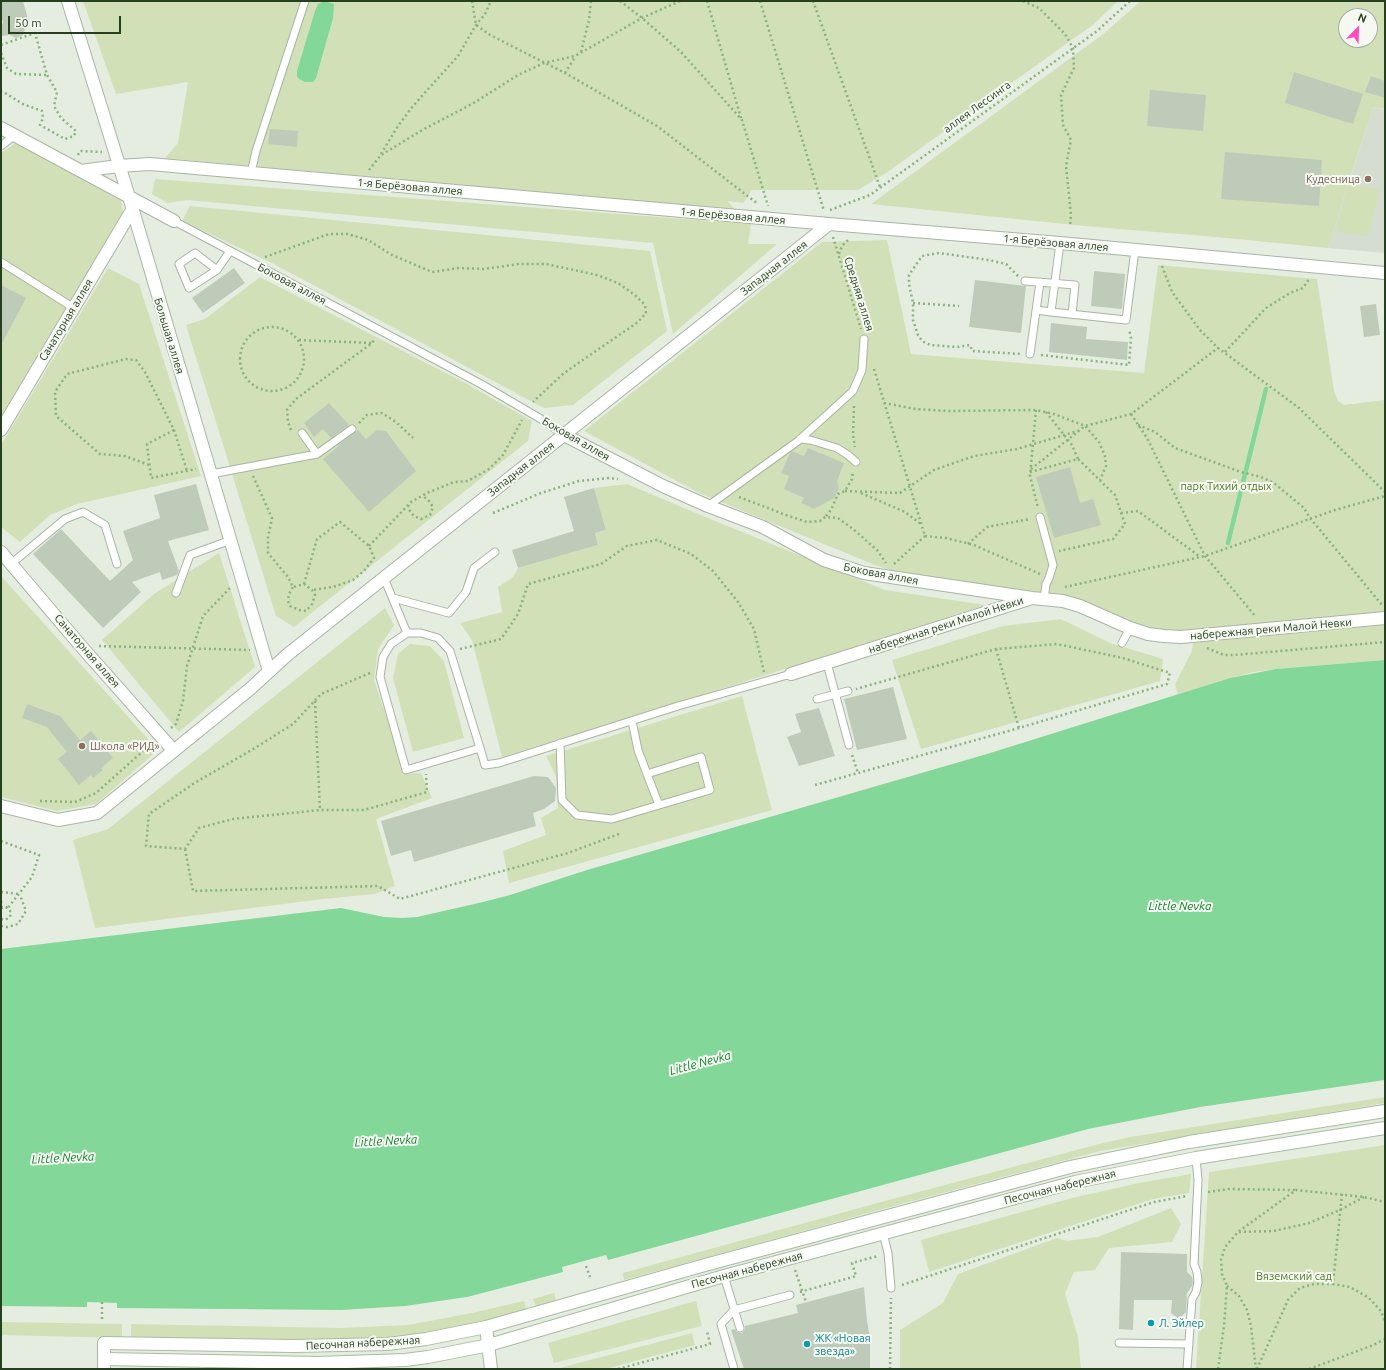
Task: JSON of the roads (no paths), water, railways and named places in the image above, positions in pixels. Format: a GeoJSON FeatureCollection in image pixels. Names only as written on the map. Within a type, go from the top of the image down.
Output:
{"type":"FeatureCollection","features":[{"type":"Feature","properties":{"kind":"street","name":"Большая аллея"},"geometry":{"type":"LineString","coordinates":[[68,1],[241,573],[269,671]]}},
{"type":"Feature","properties":{"kind":"street"},"geometry":{"type":"LineString","coordinates":[[1,128],[128,197]]}},
{"type":"Feature","properties":{"kind":"street","name":"1-я Берёзовая аллея"},"geometry":{"type":"LineString","coordinates":[[81,171],[118,166],[150,164],[1060,243],[1385,273]]}},
{"type":"Feature","properties":{"kind":"street","name":"Боковая аллея"},"geometry":{"type":"LineString","coordinates":[[128,197],[174,221]]}},
{"type":"Feature","properties":{"kind":"street"},"geometry":{"type":"LineString","coordinates":[[132,210],[147,206]]}},
{"type":"Feature","properties":{"kind":"street","name":"Санаторная аллея"},"geometry":{"type":"LineString","coordinates":[[2,424],[74,308],[132,210]]}},
{"type":"Feature","properties":{"kind":"street","name":"Западная аллея"},"geometry":{"type":"LineString","coordinates":[[269,671],[287,655],[829,224]]}},
{"type":"Feature","properties":{"kind":"street","name":"Боковая аллея"},"geometry":{"type":"LineString","coordinates":[[564,435],[663,486],[708,506],[763,527],[807,552],[842,567],[864,573],[1032,598]]}},
{"type":"Feature","properties":{"kind":"street","name":"Санаторная аллея"},"geometry":{"type":"LineString","coordinates":[[1,552],[12,563],[80,645],[174,750]]}},
{"type":"Feature","properties":{"kind":"street","name":"набережная реки Малой Невки"},"geometry":{"type":"LineString","coordinates":[[791,674],[1032,598],[1064,601],[1148,634],[1181,637],[1385,618]]}},
{"type":"Feature","properties":{"kind":"street"},"geometry":{"type":"LineString","coordinates":[[1,806],[58,820],[97,813],[250,689],[269,671]]}},
{"type":"Feature","properties":{"kind":"street","name":"Песочная набережная"},"geometry":{"type":"LineString","coordinates":[[1385,1111],[1189,1142],[1070,1167],[705,1265],[486,1327],[426,1339],[388,1344],[267,1346],[104,1343],[104,1364],[292,1366],[405,1360],[428,1357],[489,1345],[724,1276],[1075,1182],[1196,1158],[1385,1128]]}},
{"type":"Feature","properties":{"kind":"street"},"geometry":{"type":"LineString","coordinates":[[486,1327],[491,1369]]}},
{"type":"Feature","properties":{"kind":"lane"},"geometry":{"type":"LineString","coordinates":[[251,173],[256,152],[305,1]]}},
{"type":"Feature","properties":{"kind":"lane"},"geometry":{"type":"LineString","coordinates":[[1,146],[15,135]]}},
{"type":"Feature","properties":{"kind":"lane","name":"Боковая аллея"},"geometry":{"type":"LineString","coordinates":[[174,221],[481,384],[527,410],[564,435]]}},
{"type":"Feature","properties":{"kind":"lane"},"geometry":{"type":"LineString","coordinates":[[1051,312],[1060,243]]}},
{"type":"Feature","properties":{"kind":"lane"},"geometry":{"type":"LineString","coordinates":[[1036,310],[1126,320],[1135,250]]}},
{"type":"Feature","properties":{"kind":"lane"},"geometry":{"type":"LineString","coordinates":[[217,270],[195,253],[179,264],[189,288],[217,270],[230,251]]}},
{"type":"Feature","properties":{"kind":"lane"},"geometry":{"type":"LineString","coordinates":[[1,262],[74,308]]}},
{"type":"Feature","properties":{"kind":"lane"},"geometry":{"type":"LineString","coordinates":[[1025,281],[1075,285],[1072,314]]}},
{"type":"Feature","properties":{"kind":"lane"},"geometry":{"type":"LineString","coordinates":[[1030,354],[1040,282]]}},
{"type":"Feature","properties":{"kind":"lane"},"geometry":{"type":"LineString","coordinates":[[708,506],[800,439],[853,391],[862,370],[864,339]]}},
{"type":"Feature","properties":{"kind":"lane"},"geometry":{"type":"LineString","coordinates":[[210,470],[249,466],[317,454],[352,429]]}},
{"type":"Feature","properties":{"kind":"lane"},"geometry":{"type":"LineString","coordinates":[[302,433],[317,454]]}},
{"type":"Feature","properties":{"kind":"lane"},"geometry":{"type":"LineString","coordinates":[[800,439],[810,440],[837,448],[856,462]]}},
{"type":"Feature","properties":{"kind":"lane"},"geometry":{"type":"LineString","coordinates":[[12,563],[65,519],[83,512],[105,525],[117,564]]}},
{"type":"Feature","properties":{"kind":"lane"},"geometry":{"type":"LineString","coordinates":[[1040,517],[1053,565],[1044,589],[1044,600]]}},
{"type":"Feature","properties":{"kind":"lane"},"geometry":{"type":"LineString","coordinates":[[176,593],[190,555],[231,540]]}},
{"type":"Feature","properties":{"kind":"lane"},"geometry":{"type":"LineString","coordinates":[[393,598],[449,613],[466,592],[474,568],[494,552]]}},
{"type":"Feature","properties":{"kind":"lane"},"geometry":{"type":"LineString","coordinates":[[384,578],[407,633]]}},
{"type":"Feature","properties":{"kind":"lane"},"geometry":{"type":"LineString","coordinates":[[1122,643],[1130,628]]}},
{"type":"Feature","properties":{"kind":"lane"},"geometry":{"type":"LineString","coordinates":[[480,748],[406,770],[380,678],[383,657],[391,644],[407,633],[421,633],[438,638],[450,651],[480,748],[485,765],[499,763],[678,706],[791,674]]}},
{"type":"Feature","properties":{"kind":"lane"},"geometry":{"type":"LineString","coordinates":[[828,663],[849,745]]}},
{"type":"Feature","properties":{"kind":"lane"},"geometry":{"type":"LineString","coordinates":[[817,699],[848,691]]}},
{"type":"Feature","properties":{"kind":"lane"},"geometry":{"type":"LineString","coordinates":[[632,721],[638,750],[659,805]]}},
{"type":"Feature","properties":{"kind":"lane"},"geometry":{"type":"LineString","coordinates":[[560,743],[562,800],[577,815],[612,819],[710,790],[701,757],[647,774]]}},
{"type":"Feature","properties":{"kind":"lane"},"geometry":{"type":"LineString","coordinates":[[1187,1369],[1192,1299],[1196,1292],[1198,1282],[1194,1264],[1198,1169],[1196,1158]]}},
{"type":"Feature","properties":{"kind":"lane"},"geometry":{"type":"LineString","coordinates":[[883,1233],[888,1253],[891,1288]]}},
{"type":"Feature","properties":{"kind":"lane"},"geometry":{"type":"LineString","coordinates":[[724,1276],[740,1328]]}},
{"type":"Feature","properties":{"kind":"lane"},"geometry":{"type":"LineString","coordinates":[[734,1369],[721,1324],[734,1310],[790,1295]]}},
{"type":"Feature","properties":{"kind":"lane"},"geometry":{"type":"LineString","coordinates":[[1119,1343],[1189,1344]]}},
{"type":"Feature","properties":{"kind":"water"},"geometry":{"type":"Polygon","coordinates":[[[324,1],[334,4],[333,18],[316,78],[313,82],[305,82],[299,79],[297,76],[297,71],[315,11],[318,4],[324,1]]]}},
{"type":"Feature","properties":{"kind":"water","name":"Little Nevka"},"geometry":{"type":"Polygon","coordinates":[[[1385,660],[1385,1080],[1200,1107],[1088,1129],[608,1260],[606,1255],[562,1267],[563,1272],[467,1297],[405,1306],[341,1310],[117,1308],[117,1303],[87,1302],[87,1307],[1,1306],[1,949],[341,908],[384,917],[417,917],[510,895],[587,870],[987,754],[1230,678],[1276,669],[1385,660]]]}},
{"type":"Feature","properties":{"kind":"waterway"},"geometry":{"type":"LineString","coordinates":[[1228,543],[1266,389]]}},
{"type":"Feature","properties":{"kind":"place","name":"Кудесница"},"geometry":{"type":"Point","coordinates":[1368,179]}},
{"type":"Feature","properties":{"kind":"place","name":"Школа «РИД»"},"geometry":{"type":"Point","coordinates":[82,746]}},
{"type":"Feature","properties":{"kind":"place","name":"Л. Эйлер"},"geometry":{"type":"Point","coordinates":[1151,1323]}},
{"type":"Feature","properties":{"kind":"place","name":"ЖК «Новая звезда»"},"geometry":{"type":"Point","coordinates":[807,1344]}},
{"type":"Feature","properties":{"kind":"park label","name":"парк Тихий отдых"},"geometry":{"type":"Point","coordinates":[1226,486]}},
{"type":"Feature","properties":{"kind":"park label","name":"Вяземский сад"},"geometry":{"type":"Point","coordinates":[1294,1276]}}]}
